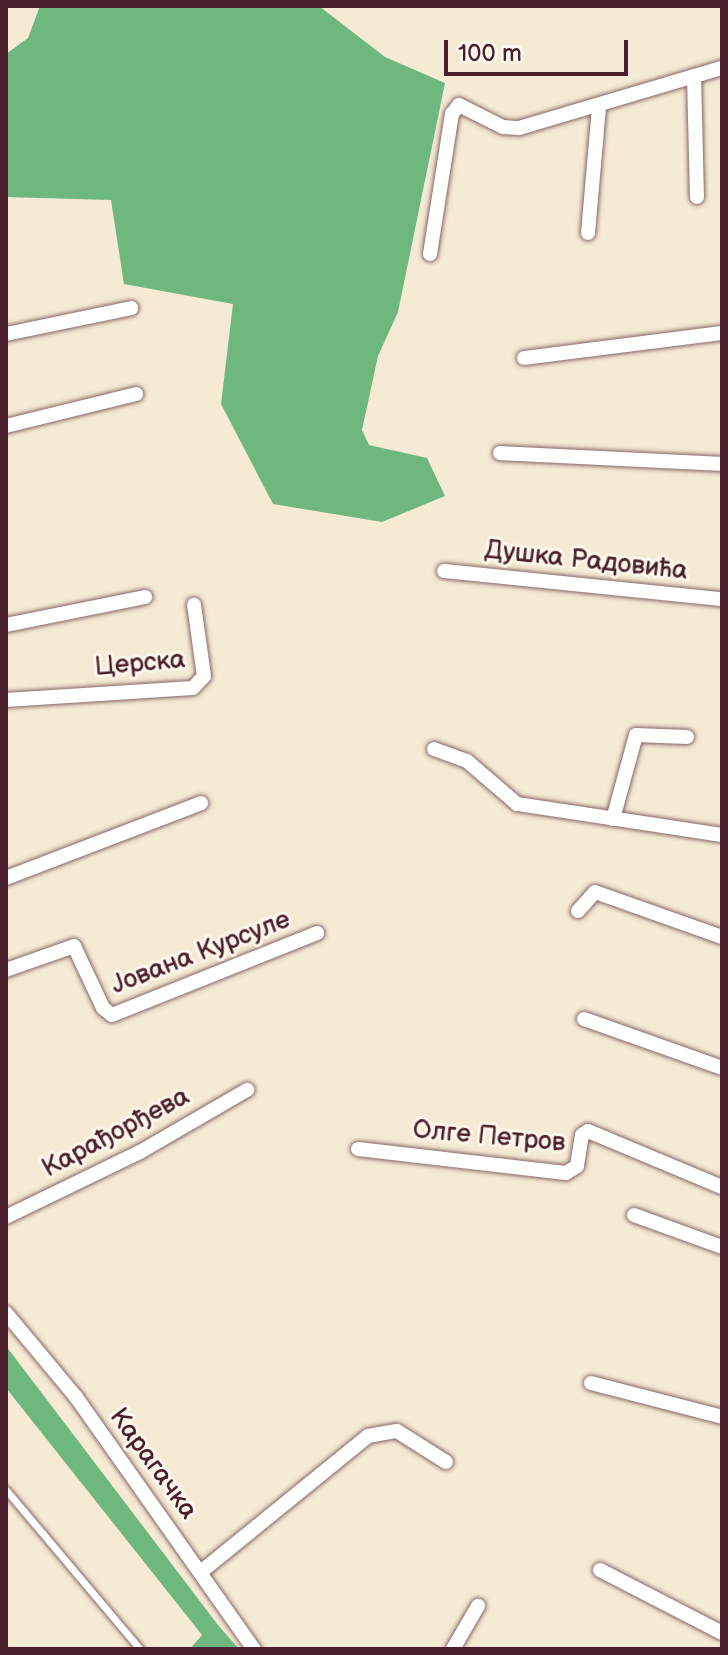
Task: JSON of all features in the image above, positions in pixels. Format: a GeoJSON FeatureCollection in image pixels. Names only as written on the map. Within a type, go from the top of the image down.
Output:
{"type":"FeatureCollection","features":[{"type":"Feature","properties":{"kind":"street"},"geometry":{"type":"LineString","coordinates":[[430,254],[456,107],[461,104],[508,129],[599,107],[722,68]]}},
{"type":"Feature","properties":{"kind":"street"},"geometry":{"type":"LineString","coordinates":[[694,76],[697,197]]}},
{"type":"Feature","properties":{"kind":"street"},"geometry":{"type":"LineString","coordinates":[[588,233],[599,107]]}},
{"type":"Feature","properties":{"kind":"street"},"geometry":{"type":"LineString","coordinates":[[6,334],[131,308]]}},
{"type":"Feature","properties":{"kind":"street"},"geometry":{"type":"LineString","coordinates":[[524,358],[722,333]]}},
{"type":"Feature","properties":{"kind":"street"},"geometry":{"type":"LineString","coordinates":[[6,426],[136,394]]}},
{"type":"Feature","properties":{"kind":"street"},"geometry":{"type":"LineString","coordinates":[[500,453],[722,464]]}},
{"type":"Feature","properties":{"kind":"street","name":"Душка Радовића"},"geometry":{"type":"LineString","coordinates":[[444,571],[722,599]]}},
{"type":"Feature","properties":{"kind":"street"},"geometry":{"type":"LineString","coordinates":[[6,625],[145,597]]}},
{"type":"Feature","properties":{"kind":"street","name":"Церска"},"geometry":{"type":"LineString","coordinates":[[6,700],[193,688],[204,676],[194,605]]}},
{"type":"Feature","properties":{"kind":"street"},"geometry":{"type":"LineString","coordinates":[[613,819],[636,735],[687,737]]}},
{"type":"Feature","properties":{"kind":"street"},"geometry":{"type":"LineString","coordinates":[[434,749],[467,761],[512,802],[722,835]]}},
{"type":"Feature","properties":{"kind":"street"},"geometry":{"type":"LineString","coordinates":[[6,878],[201,803]]}},
{"type":"Feature","properties":{"kind":"street"},"geometry":{"type":"LineString","coordinates":[[578,911],[595,892],[722,937]]}},
{"type":"Feature","properties":{"kind":"street","name":"Јована Курсуле"},"geometry":{"type":"LineString","coordinates":[[6,970],[74,946],[103,1008],[112,1015],[317,933]]}},
{"type":"Feature","properties":{"kind":"street"},"geometry":{"type":"LineString","coordinates":[[584,1019],[722,1068]]}},
{"type":"Feature","properties":{"kind":"street","name":"Карађорђева"},"geometry":{"type":"LineString","coordinates":[[6,1217],[140,1152],[247,1090]]}},
{"type":"Feature","properties":{"kind":"street","name":"Олге Петров"},"geometry":{"type":"LineString","coordinates":[[358,1149],[566,1173],[577,1166],[582,1135],[588,1131],[722,1187]]}},
{"type":"Feature","properties":{"kind":"street"},"geometry":{"type":"LineString","coordinates":[[634,1215],[722,1247]]}},
{"type":"Feature","properties":{"kind":"street","name":"Карагачка"},"geometry":{"type":"LineString","coordinates":[[6,1313],[76,1397],[202,1571],[254,1649]]}},
{"type":"Feature","properties":{"kind":"street"},"geometry":{"type":"LineString","coordinates":[[591,1383],[722,1417]]}},
{"type":"Feature","properties":{"kind":"street"},"geometry":{"type":"LineString","coordinates":[[202,1571],[368,1436],[397,1431],[446,1462]]}},
{"type":"Feature","properties":{"kind":"street"},"geometry":{"type":"LineString","coordinates":[[600,1570],[722,1633]]}},
{"type":"Feature","properties":{"kind":"street"},"geometry":{"type":"LineString","coordinates":[[453,1649],[478,1606]]}},
{"type":"Feature","properties":{"kind":"lane"},"geometry":{"type":"LineString","coordinates":[[6,1490],[140,1649]]}},
{"type":"Feature","properties":{"kind":"green space"},"geometry":{"type":"Polygon","coordinates":[[[40,6],[319,6],[385,57],[445,83],[398,312],[378,356],[362,430],[369,445],[427,458],[445,496],[382,522],[273,504],[221,404],[233,304],[124,284],[111,200],[6,197],[6,54],[28,38],[40,6]]]}},
{"type":"Feature","properties":{"kind":"green space"},"geometry":{"type":"Polygon","coordinates":[[[6,1346],[239,1649],[190,1649],[202,1635],[6,1388],[6,1346]]]}}]}
